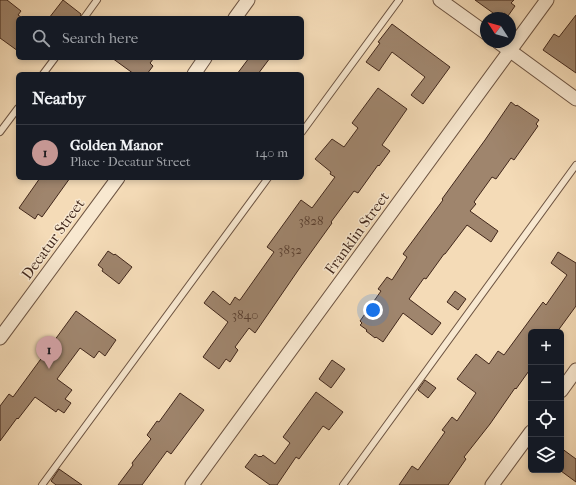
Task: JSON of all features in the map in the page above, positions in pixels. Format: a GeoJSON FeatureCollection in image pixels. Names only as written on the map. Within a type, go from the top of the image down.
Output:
{"type":"FeatureCollection","features":[{"type":"Feature","properties":{"kind":"street"},"geometry":{"type":"LineString","coordinates":[[236,16],[248,0]]}},
{"type":"Feature","properties":{"kind":"street"},"geometry":{"type":"LineString","coordinates":[[440,0],[480,29]]}},
{"type":"Feature","properties":{"kind":"street","name":"Franklin Street"},"geometry":{"type":"LineString","coordinates":[[192,485],[547,0]]}},
{"type":"Feature","properties":{"kind":"street"},"geometry":{"type":"LineString","coordinates":[[506,48],[576,99]]}},
{"type":"Feature","properties":{"kind":"street"},"geometry":{"type":"LineString","coordinates":[[196,72],[204,60]]}},
{"type":"Feature","properties":{"kind":"street","name":"Decatur Street"},"geometry":{"type":"LineString","coordinates":[[0,338],[117,180]]}},
{"type":"Feature","properties":{"kind":"street"},"geometry":{"type":"LineString","coordinates":[[564,387],[576,370]]}},
{"type":"Feature","properties":{"kind":"street"},"geometry":{"type":"LineString","coordinates":[[492,485],[528,436]]}},
{"type":"Feature","properties":{"kind":"lane"},"geometry":{"type":"LineString","coordinates":[[85,16],[97,0]]}},
{"type":"Feature","properties":{"kind":"lane"},"geometry":{"type":"LineString","coordinates":[[304,129],[399,0]]}},
{"type":"Feature","properties":{"kind":"lane"},"geometry":{"type":"LineString","coordinates":[[44,72],[54,60]]}},
{"type":"Feature","properties":{"kind":"lane"},"geometry":{"type":"LineString","coordinates":[[0,132],[16,111]]}},
{"type":"Feature","properties":{"kind":"lane"},"geometry":{"type":"LineString","coordinates":[[343,485],[576,165]]}},
{"type":"Feature","properties":{"kind":"lane"},"geometry":{"type":"LineString","coordinates":[[42,485],[267,180]]}},
{"type":"Feature","properties":{"kind":"building"},"geometry":{"type":"Polygon","coordinates":[[[0,0],[7,0],[21,11],[18,15],[20,16],[16,16],[16,50],[0,38],[0,0]]]}},
{"type":"Feature","properties":{"kind":"building"},"geometry":{"type":"Polygon","coordinates":[[[63,0],[81,14],[80,16],[51,16],[63,0]]]}},
{"type":"Feature","properties":{"kind":"building"},"geometry":{"type":"Polygon","coordinates":[[[475,0],[514,0],[511,3],[515,6],[511,12],[492,12],[475,0]]]}},
{"type":"Feature","properties":{"kind":"building"},"geometry":{"type":"Polygon","coordinates":[[[576,15],[576,73],[543,50],[554,34],[559,37],[576,15]]]}},
{"type":"Feature","properties":{"kind":"building"},"geometry":{"type":"Polygon","coordinates":[[[392,24],[450,67],[423,104],[411,95],[425,77],[392,52],[379,71],[366,62],[380,43],[378,42],[392,24]]]}},
{"type":"Feature","properties":{"kind":"building"},"geometry":{"type":"Polygon","coordinates":[[[115,60],[152,60],[150,63],[153,66],[148,72],[131,72],[115,60]]]}},
{"type":"Feature","properties":{"kind":"building"},"geometry":{"type":"Polygon","coordinates":[[[248,60],[268,60],[260,72],[238,72],[248,60]]]}},
{"type":"Feature","properties":{"kind":"building"},"geometry":{"type":"Polygon","coordinates":[[[378,88],[407,109],[382,145],[390,151],[358,193],[354,191],[331,222],[332,223],[255,333],[249,328],[235,347],[238,350],[230,362],[226,359],[219,369],[203,357],[228,322],[204,303],[213,291],[230,305],[235,297],[240,300],[274,252],[267,247],[301,200],[312,208],[335,177],[315,159],[332,139],[344,147],[358,128],[352,123],[378,88]]]}},
{"type":"Feature","properties":{"kind":"building"},"geometry":{"type":"Polygon","coordinates":[[[511,102],[539,120],[536,124],[538,126],[514,160],[511,158],[496,179],[492,177],[474,202],[476,204],[470,211],[498,231],[491,242],[467,225],[409,299],[441,323],[432,335],[403,313],[383,342],[376,337],[375,338],[360,325],[362,323],[360,321],[381,291],[378,289],[387,277],[392,280],[407,257],[403,254],[443,200],[442,199],[511,102]]]}},
{"type":"Feature","properties":{"kind":"building"},"geometry":{"type":"Polygon","coordinates":[[[39,180],[69,180],[42,217],[38,214],[35,219],[19,208],[39,180]]]}},
{"type":"Feature","properties":{"kind":"building"},"geometry":{"type":"Polygon","coordinates":[[[108,251],[114,255],[115,254],[132,267],[119,284],[102,271],[103,269],[98,265],[108,251]]]}},
{"type":"Feature","properties":{"kind":"building"},"geometry":{"type":"Polygon","coordinates":[[[558,252],[576,263],[576,306],[559,329],[528,329],[528,372],[464,457],[466,459],[448,485],[399,485],[412,466],[418,470],[445,432],[442,430],[452,417],[457,421],[476,393],[457,379],[476,354],[489,364],[498,351],[504,355],[543,302],[546,305],[567,275],[551,263],[558,252]]]}},
{"type":"Feature","properties":{"kind":"building"},"geometry":{"type":"Polygon","coordinates":[[[455,291],[466,299],[458,310],[447,302],[455,291]]]}},
{"type":"Feature","properties":{"kind":"building"},"geometry":{"type":"Polygon","coordinates":[[[76,311],[116,340],[105,356],[99,351],[94,358],[80,348],[57,379],[72,390],[65,399],[71,403],[64,413],[58,409],[56,412],[35,397],[0,441],[0,406],[9,394],[13,397],[76,311]]]}},
{"type":"Feature","properties":{"kind":"building"},"geometry":{"type":"Polygon","coordinates":[[[332,360],[345,369],[331,388],[319,379],[332,360]]]}},
{"type":"Feature","properties":{"kind":"building"},"geometry":{"type":"Polygon","coordinates":[[[425,380],[436,388],[428,398],[418,390],[425,380]]]}},
{"type":"Feature","properties":{"kind":"building"},"geometry":{"type":"Polygon","coordinates":[[[316,392],[343,412],[329,430],[323,426],[299,459],[296,457],[277,485],[270,485],[245,467],[255,454],[259,457],[263,455],[275,464],[290,443],[283,437],[316,392]]]}},
{"type":"Feature","properties":{"kind":"building"},"geometry":{"type":"Polygon","coordinates":[[[180,393],[204,410],[171,454],[167,451],[142,485],[118,485],[133,465],[132,463],[151,439],[147,435],[157,421],[159,422],[180,393]]]}},
{"type":"Feature","properties":{"kind":"building"},"geometry":{"type":"Polygon","coordinates":[[[564,450],[576,459],[576,482],[564,473],[564,450]]]}},
{"type":"Feature","properties":{"kind":"building"},"geometry":{"type":"Polygon","coordinates":[[[59,469],[82,485],[56,485],[51,481],[59,469]]]}},
{"type":"Feature","properties":{"kind":"place","name":"Golden Manor"},"geometry":{"type":"Point","coordinates":[49,369]}}]}
